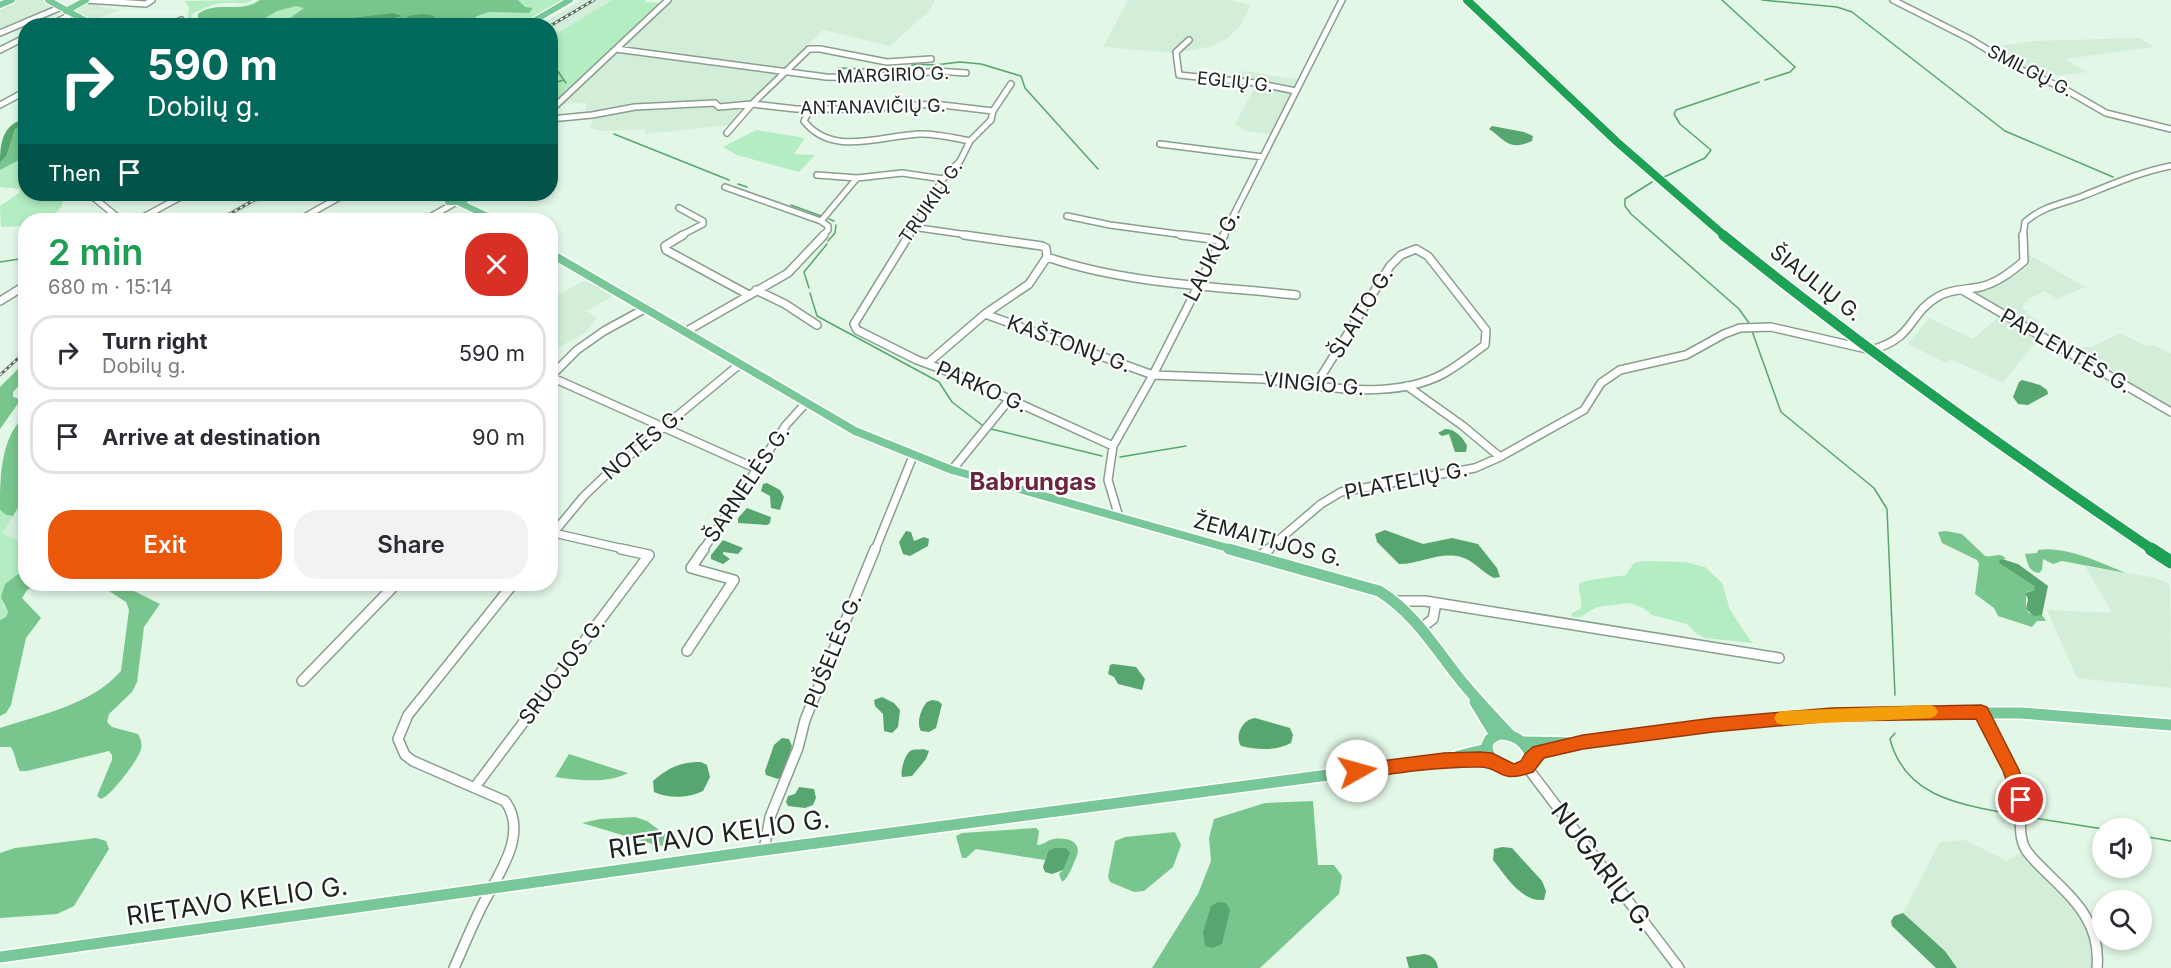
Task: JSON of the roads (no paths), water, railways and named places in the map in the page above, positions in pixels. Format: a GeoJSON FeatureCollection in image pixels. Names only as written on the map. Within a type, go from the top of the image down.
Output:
{"type":"FeatureCollection","features":[{"type":"Feature","properties":{"kind":"highway","name":"ŠIAULIŲ G."},"geometry":{"type":"LineString","coordinates":[[1467,0],[1681,200],[1870,350],[1985,434],[2171,562]]}},
{"type":"Feature","properties":{"kind":"main road"},"geometry":{"type":"LineString","coordinates":[[0,5],[12,0]]}},
{"type":"Feature","properties":{"kind":"main road"},"geometry":{"type":"LineString","coordinates":[[48,0],[79,18]]}},
{"type":"Feature","properties":{"kind":"main road"},"geometry":{"type":"LineString","coordinates":[[69,13],[86,0]]}},
{"type":"Feature","properties":{"kind":"main road"},"geometry":{"type":"LineString","coordinates":[[539,18],[570,0]]}},
{"type":"Feature","properties":{"kind":"main road"},"geometry":{"type":"LineString","coordinates":[[464,201],[483,213]]}},
{"type":"Feature","properties":{"kind":"main road","name":"ŽEMAITIJOS G."},"geometry":{"type":"LineString","coordinates":[[558,258],[855,431],[913,456],[952,470],[1364,586],[1396,601]]}},
{"type":"Feature","properties":{"kind":"main road"},"geometry":{"type":"LineString","coordinates":[[1396,601],[1421,628],[1464,684],[1510,735]]}},
{"type":"Feature","properties":{"kind":"main road"},"geometry":{"type":"LineString","coordinates":[[1464,684],[1495,735],[1490,739],[1486,749],[1492,760]]}},
{"type":"Feature","properties":{"kind":"main road","name":"RIETAVO KELIO G."},"geometry":{"type":"LineString","coordinates":[[1495,735],[1510,735],[1523,742],[1536,744],[1583,742],[1796,717],[1905,712],[2064,715],[2171,724]]}},
{"type":"Feature","properties":{"kind":"main road"},"geometry":{"type":"LineString","coordinates":[[1523,742],[1530,753],[1529,763]]}},
{"type":"Feature","properties":{"kind":"main road","name":"RIETAVO KELIO G."},"geometry":{"type":"LineString","coordinates":[[1444,760],[1492,760],[1505,770],[1514,771],[1529,763],[1539,752],[1583,742]]}},
{"type":"Feature","properties":{"kind":"main road","name":"RIETAVO KELIO G."},"geometry":{"type":"LineString","coordinates":[[0,957],[764,850],[1444,760],[1486,749]]}},
{"type":"Feature","properties":{"kind":"street"},"geometry":{"type":"LineString","coordinates":[[86,0],[146,4],[152,0]]}},
{"type":"Feature","properties":{"kind":"street"},"geometry":{"type":"LineString","coordinates":[[558,103],[668,0]]}},
{"type":"Feature","properties":{"kind":"street","name":"LAUKŲ G."},"geometry":{"type":"LineString","coordinates":[[1119,518],[1108,480],[1108,461],[1113,446],[1153,375],[1342,0]]}},
{"type":"Feature","properties":{"kind":"street","name":"SMILGŲ G."},"geometry":{"type":"LineString","coordinates":[[1893,0],[1970,39],[2019,69],[2061,87],[2106,112],[2171,129]]}},
{"type":"Feature","properties":{"kind":"street"},"geometry":{"type":"LineString","coordinates":[[38,18],[59,8]]}},
{"type":"Feature","properties":{"kind":"street"},"geometry":{"type":"LineString","coordinates":[[61,18],[69,13]]}},
{"type":"Feature","properties":{"kind":"street"},"geometry":{"type":"LineString","coordinates":[[0,33],[18,27]]}},
{"type":"Feature","properties":{"kind":"street","name":"EGLIŲ G."},"geometry":{"type":"LineString","coordinates":[[1189,40],[1176,52],[1176,72],[1179,75],[1256,83],[1296,91]]}},
{"type":"Feature","properties":{"kind":"street"},"geometry":{"type":"LineString","coordinates":[[0,50],[18,41]]}},
{"type":"Feature","properties":{"kind":"street"},"geometry":{"type":"LineString","coordinates":[[727,133],[752,104],[805,51],[814,48],[887,62],[931,59]]}},
{"type":"Feature","properties":{"kind":"street","name":"MARGIRIO G."},"geometry":{"type":"LineString","coordinates":[[616,49],[825,77],[870,79],[931,72],[966,73]]}},
{"type":"Feature","properties":{"kind":"street","name":"TRUIKIŲ G."},"geometry":{"type":"LineString","coordinates":[[854,324],[943,179],[960,161],[970,141],[991,120],[993,111],[1011,84]]}},
{"type":"Feature","properties":{"kind":"street"},"geometry":{"type":"LineString","coordinates":[[0,105],[18,96]]}},
{"type":"Feature","properties":{"kind":"street","name":"ANTANAVIČIŲ G."},"geometry":{"type":"LineString","coordinates":[[558,118],[635,107],[715,103],[719,107],[752,104],[810,109],[885,109],[934,104],[993,111]]}},
{"type":"Feature","properties":{"kind":"street"},"geometry":{"type":"LineString","coordinates":[[810,109],[805,118],[805,124],[817,135],[831,140],[849,142],[921,134],[970,141]]}},
{"type":"Feature","properties":{"kind":"street"},"geometry":{"type":"LineString","coordinates":[[1160,144],[1263,157]]}},
{"type":"Feature","properties":{"kind":"street"},"geometry":{"type":"LineString","coordinates":[[1870,350],[1887,346],[1907,333],[1930,302],[1938,296],[1987,285],[2024,261],[2025,222],[2035,213],[2048,206],[2080,197],[2145,171],[2171,166]]}},
{"type":"Feature","properties":{"kind":"street"},"geometry":{"type":"LineString","coordinates":[[817,175],[857,178],[902,173],[943,179]]}},
{"type":"Feature","properties":{"kind":"street"},"geometry":{"type":"LineString","coordinates":[[821,221],[857,178]]}},
{"type":"Feature","properties":{"kind":"street"},"geometry":{"type":"LineString","coordinates":[[685,332],[756,290],[780,279],[795,267],[828,230],[828,226],[821,221],[725,187]]}},
{"type":"Feature","properties":{"kind":"street"},"geometry":{"type":"LineString","coordinates":[[102,201],[114,213]]}},
{"type":"Feature","properties":{"kind":"street"},"geometry":{"type":"LineString","coordinates":[[151,213],[173,201]]}},
{"type":"Feature","properties":{"kind":"street"},"geometry":{"type":"LineString","coordinates":[[311,213],[333,201]]}},
{"type":"Feature","properties":{"kind":"street"},"geometry":{"type":"LineString","coordinates":[[436,213],[452,201]]}},
{"type":"Feature","properties":{"kind":"street"},"geometry":{"type":"LineString","coordinates":[[680,208],[703,221],[703,224],[669,242],[665,246],[666,250],[749,295]]}},
{"type":"Feature","properties":{"kind":"street"},"geometry":{"type":"LineString","coordinates":[[1067,216],[1110,225],[1220,240]]}},
{"type":"Feature","properties":{"kind":"street"},"geometry":{"type":"LineString","coordinates":[[912,227],[1046,248],[1047,257],[1029,284],[985,314],[928,363]]}},
{"type":"Feature","properties":{"kind":"street","name":"VINGIO G."},"geometry":{"type":"LineString","coordinates":[[1153,375],[1263,379],[1314,387],[1367,390],[1407,386],[1443,374],[1485,345],[1486,330],[1433,262],[1416,249]]}},
{"type":"Feature","properties":{"kind":"street","name":"ŠLAITO G."},"geometry":{"type":"LineString","coordinates":[[1314,387],[1396,258],[1416,249]]}},
{"type":"Feature","properties":{"kind":"street"},"geometry":{"type":"LineString","coordinates":[[1047,257],[1110,274],[1199,282],[1296,295]]}},
{"type":"Feature","properties":{"kind":"street"},"geometry":{"type":"LineString","coordinates":[[0,301],[18,290]]}},
{"type":"Feature","properties":{"kind":"street"},"geometry":{"type":"LineString","coordinates":[[756,290],[785,304],[816,325]]}},
{"type":"Feature","properties":{"kind":"street","name":"PAPLENTĖS G."},"geometry":{"type":"LineString","coordinates":[[1962,290],[2171,412]]}},
{"type":"Feature","properties":{"kind":"street"},"geometry":{"type":"LineString","coordinates":[[558,370],[578,350],[604,331],[646,308]]}},
{"type":"Feature","properties":{"kind":"street","name":"KAŠTONŲ G."},"geometry":{"type":"LineString","coordinates":[[985,314],[1153,375]]}},
{"type":"Feature","properties":{"kind":"street","name":"PARKO G."},"geometry":{"type":"LineString","coordinates":[[854,324],[857,330],[872,339],[1113,446]]}},
{"type":"Feature","properties":{"kind":"street","name":"PLATELIŲ G."},"geometry":{"type":"LineString","coordinates":[[1259,557],[1320,504],[1341,492],[1462,471],[1500,457],[1584,410],[1601,384],[1613,374],[1646,363],[1688,355],[1731,331],[1756,327],[1779,329],[1870,350]]}},
{"type":"Feature","properties":{"kind":"street","name":"NOTĖS G."},"geometry":{"type":"LineString","coordinates":[[558,526],[584,496],[740,364]]}},
{"type":"Feature","properties":{"kind":"street"},"geometry":{"type":"LineString","coordinates":[[558,380],[757,469]]}},
{"type":"Feature","properties":{"kind":"street"},"geometry":{"type":"LineString","coordinates":[[1407,386],[1463,426],[1500,457]]}},
{"type":"Feature","properties":{"kind":"street"},"geometry":{"type":"LineString","coordinates":[[952,470],[1009,400]]}},
{"type":"Feature","properties":{"kind":"street","name":"ŠARNELĖS G."},"geometry":{"type":"LineString","coordinates":[[687,651],[734,580],[691,568],[786,425],[806,403]]}},
{"type":"Feature","properties":{"kind":"street","name":"PUŠELĖS G."},"geometry":{"type":"LineString","coordinates":[[764,850],[770,817],[798,748],[805,720],[913,456]]}},
{"type":"Feature","properties":{"kind":"street","name":"SRUOJOS G."},"geometry":{"type":"LineString","coordinates":[[475,787],[649,555],[558,533]]}},
{"type":"Feature","properties":{"kind":"street"},"geometry":{"type":"LineString","coordinates":[[302,681],[389,591]]}},
{"type":"Feature","properties":{"kind":"street"},"geometry":{"type":"LineString","coordinates":[[454,968],[484,902],[494,888],[512,840],[516,825],[515,814],[512,807],[505,801],[413,762],[405,755],[398,739],[401,727],[416,703],[507,591]]}},
{"type":"Feature","properties":{"kind":"street","name":"ŽEMAITIJOS G."},"geometry":{"type":"LineString","coordinates":[[1396,601],[1436,603],[1779,658]]}},
{"type":"Feature","properties":{"kind":"street"},"geometry":{"type":"LineString","coordinates":[[1421,628],[1433,619],[1436,603]]}},
{"type":"Feature","properties":{"kind":"street"},"geometry":{"type":"LineString","coordinates":[[1981,712],[2018,788],[2021,800],[2022,840],[2026,850],[2084,914],[2097,943],[2097,968]]}},
{"type":"Feature","properties":{"kind":"street","name":"NUGARIŲ G."},"geometry":{"type":"LineString","coordinates":[[1529,763],[1679,968]]}},
{"type":"Feature","properties":{"kind":"waterway"},"geometry":{"type":"LineString","coordinates":[[1722,0],[1795,67],[1790,72],[1765,80]]}},
{"type":"Feature","properties":{"kind":"waterway"},"geometry":{"type":"LineString","coordinates":[[1762,0],[1837,7],[1852,12],[2005,131],[2113,177]]}},
{"type":"Feature","properties":{"kind":"waterway"},"geometry":{"type":"LineString","coordinates":[[880,72],[889,73],[916,64],[935,65],[960,62],[981,64],[1021,76],[1025,88],[1098,169]]}},
{"type":"Feature","properties":{"kind":"waterway"},"geometry":{"type":"LineString","coordinates":[[839,68],[866,69]]}},
{"type":"Feature","properties":{"kind":"waterway"},"geometry":{"type":"LineString","coordinates":[[558,71],[564,80]]}},
{"type":"Feature","properties":{"kind":"waterway"},"geometry":{"type":"LineString","coordinates":[[558,82],[564,80]]}},
{"type":"Feature","properties":{"kind":"waterway"},"geometry":{"type":"LineString","coordinates":[[1664,177],[1705,158],[1711,150],[1680,124],[1674,114],[1676,110],[1759,82]]}},
{"type":"Feature","properties":{"kind":"waterway"},"geometry":{"type":"LineString","coordinates":[[614,134],[729,180]]}},
{"type":"Feature","properties":{"kind":"waterway"},"geometry":{"type":"LineString","coordinates":[[1652,182],[1625,199],[1625,206],[1631,214],[1739,309],[1749,323]]}},
{"type":"Feature","properties":{"kind":"waterway"},"geometry":{"type":"LineString","coordinates":[[738,184],[747,187]]}},
{"type":"Feature","properties":{"kind":"waterway"},"geometry":{"type":"LineString","coordinates":[[791,205],[821,216]]}},
{"type":"Feature","properties":{"kind":"waterway"},"geometry":{"type":"LineString","coordinates":[[829,219],[834,221]]}},
{"type":"Feature","properties":{"kind":"waterway"},"geometry":{"type":"LineString","coordinates":[[828,241],[835,233],[836,225]]}},
{"type":"Feature","properties":{"kind":"waterway"},"geometry":{"type":"LineString","coordinates":[[809,288],[804,272],[827,244]]}},
{"type":"Feature","properties":{"kind":"waterway"},"geometry":{"type":"LineString","coordinates":[[0,262],[18,259]]}},
{"type":"Feature","properties":{"kind":"waterway"},"geometry":{"type":"LineString","coordinates":[[810,293],[817,316],[939,382],[952,402],[982,425]]}},
{"type":"Feature","properties":{"kind":"waterway"},"geometry":{"type":"LineString","coordinates":[[1752,331],[1781,412],[1874,488],[1887,509],[1895,695]]}},
{"type":"Feature","properties":{"kind":"waterway"},"geometry":{"type":"LineString","coordinates":[[991,429],[1102,456]]}},
{"type":"Feature","properties":{"kind":"waterway"},"geometry":{"type":"LineString","coordinates":[[1120,457],[1186,446]]}},
{"type":"Feature","properties":{"kind":"waterway"},"geometry":{"type":"LineString","coordinates":[[1895,733],[1890,739],[1897,758],[1908,774],[1921,786],[1954,801],[2011,814]]}},
{"type":"Feature","properties":{"kind":"waterway"},"geometry":{"type":"LineString","coordinates":[[2034,818],[2092,827]]}},
{"type":"Feature","properties":{"kind":"waterway"},"geometry":{"type":"LineString","coordinates":[[2152,838],[2171,841]]}},
{"type":"Feature","properties":{"kind":"railway"},"geometry":{"type":"LineString","coordinates":[[558,21],[594,0]]}},
{"type":"Feature","properties":{"kind":"railway"},"geometry":{"type":"LineString","coordinates":[[231,213],[253,201]]}},
{"type":"Feature","properties":{"kind":"railway"},"geometry":{"type":"LineString","coordinates":[[0,375],[18,358]]}},
{"type":"Feature","properties":{"kind":"district","name":"Babrungas"},"geometry":{"type":"Point","coordinates":[1033,482]}}]}
